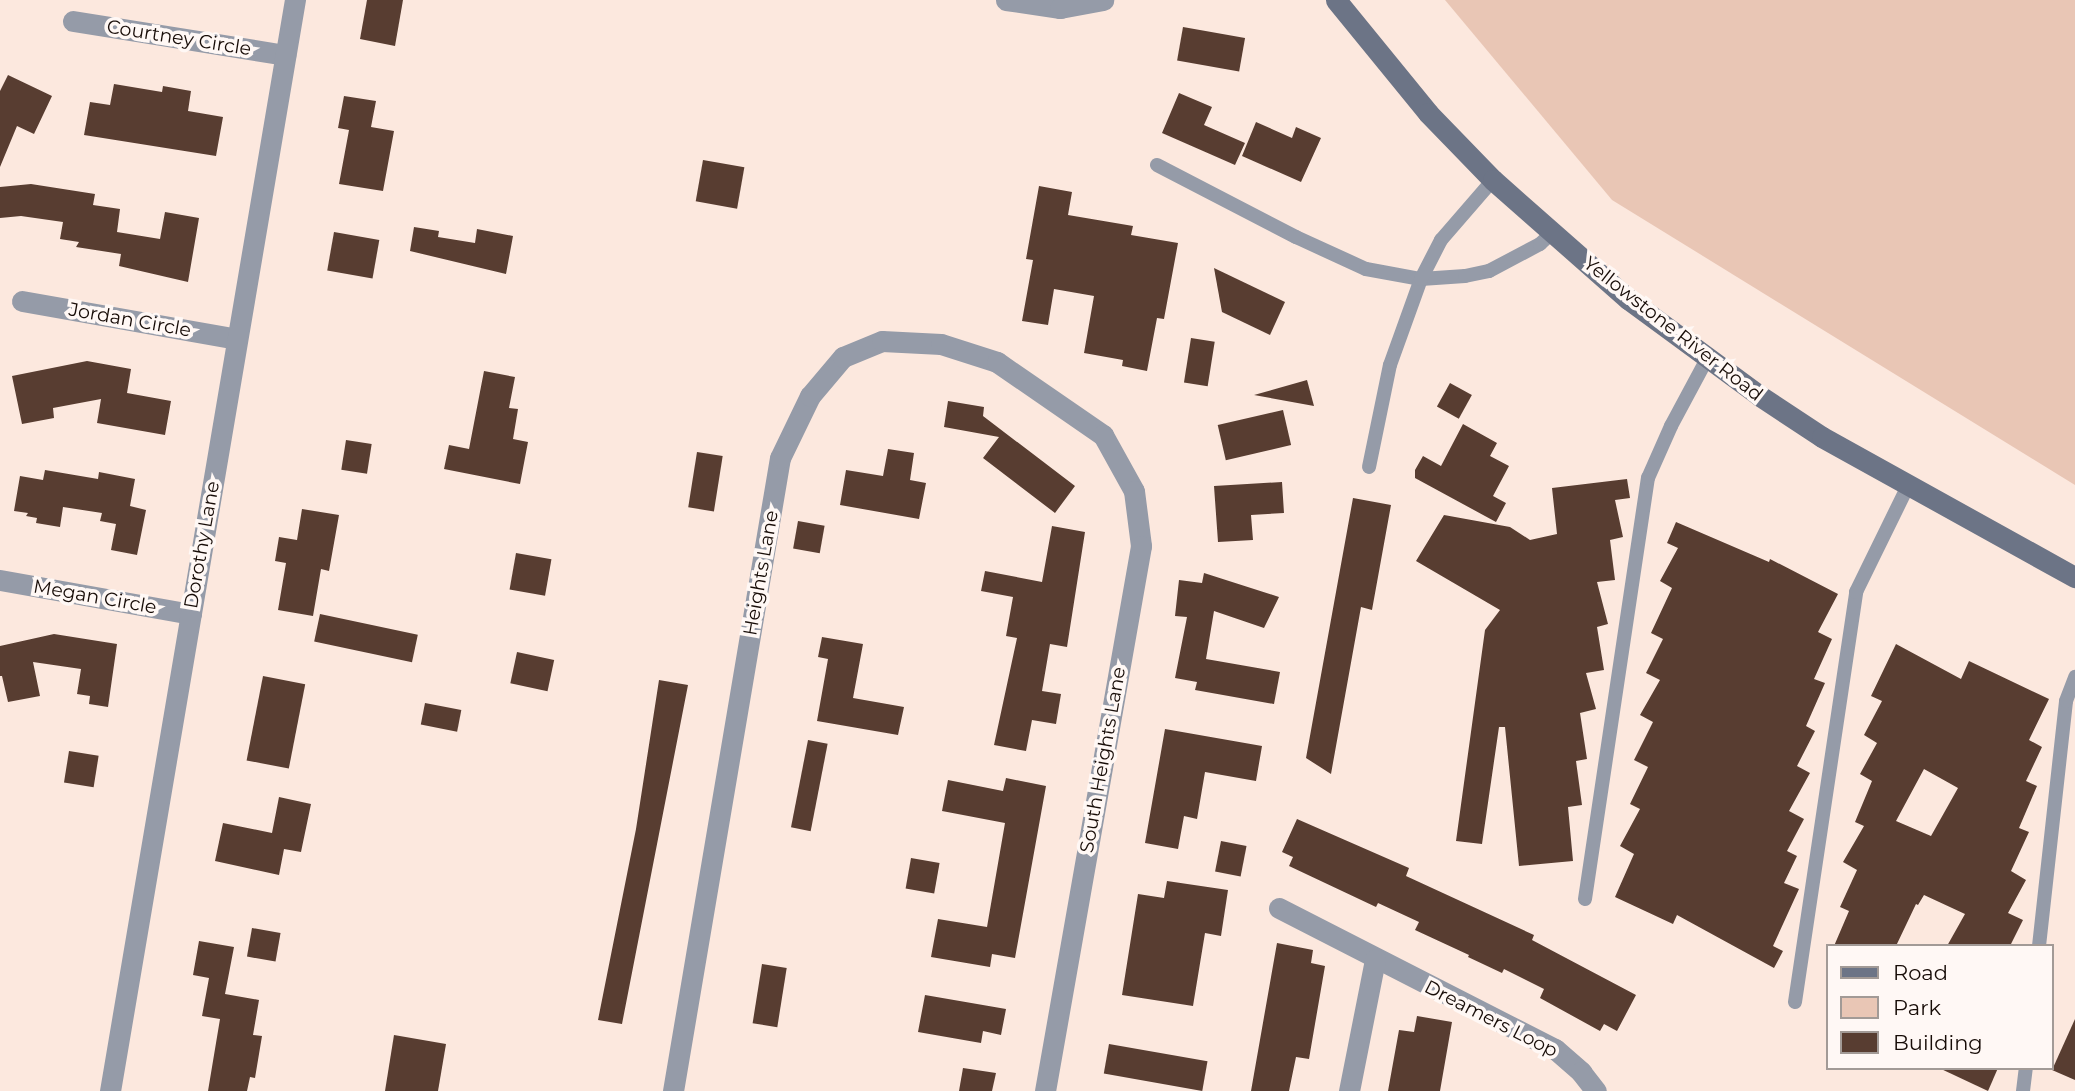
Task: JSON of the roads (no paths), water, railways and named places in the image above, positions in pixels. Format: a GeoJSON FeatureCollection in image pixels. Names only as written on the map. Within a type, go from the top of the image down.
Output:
{"type":"FeatureCollection","features":[{"type":"Feature","properties":{"kind":"street","name":"Dorothy Lane"},"geometry":{"type":"LineString","coordinates":[[110,1091],[295,0]]}},
{"type":"Feature","properties":{"kind":"street"},"geometry":{"type":"LineString","coordinates":[[1006,0],[1060,8],[1103,0]]}},
{"type":"Feature","properties":{"kind":"street","name":"Yellowstone River Road"},"geometry":{"type":"LineString","coordinates":[[1336,0],[1428,113],[1493,180],[1629,299],[1707,359],[1822,437],[2075,577]]}},
{"type":"Feature","properties":{"kind":"street","name":"Courtney Circle"},"geometry":{"type":"LineString","coordinates":[[73,21],[285,55]]}},
{"type":"Feature","properties":{"kind":"street","name":"Jordan Circle"},"geometry":{"type":"LineString","coordinates":[[22,301],[237,339]]}},
{"type":"Feature","properties":{"kind":"street","name":"Heights Lane"},"geometry":{"type":"LineString","coordinates":[[673,1091],[780,458],[810,396],[843,357],[882,341],[941,344],[997,362],[1104,435]]}},
{"type":"Feature","properties":{"kind":"street","name":"South Heights Lane"},"geometry":{"type":"LineString","coordinates":[[1045,1091],[1141,546],[1134,491],[1104,435]]}},
{"type":"Feature","properties":{"kind":"street","name":"Megan Circle"},"geometry":{"type":"LineString","coordinates":[[0,580],[191,614]]}},
{"type":"Feature","properties":{"kind":"street","name":"Dreamers Loop"},"geometry":{"type":"LineString","coordinates":[[1279,908],[1375,960],[1555,1049],[1581,1072],[1596,1091]]}},
{"type":"Feature","properties":{"kind":"street"},"geometry":{"type":"LineString","coordinates":[[1349,1091],[1375,960]]}},
{"type":"Feature","properties":{"kind":"lane"},"geometry":{"type":"LineString","coordinates":[[1157,165],[1296,237],[1366,269],[1421,279],[1465,276],[1489,271],[1540,244],[1552,233]]}},
{"type":"Feature","properties":{"kind":"lane"},"geometry":{"type":"LineString","coordinates":[[1369,467],[1390,365],[1421,279],[1441,240],[1493,180]]}},
{"type":"Feature","properties":{"kind":"lane"},"geometry":{"type":"LineString","coordinates":[[1585,898],[1648,478],[1671,426],[1707,359]]}},
{"type":"Feature","properties":{"kind":"lane"},"geometry":{"type":"LineString","coordinates":[[1795,1002],[1856,592],[1908,486]]}},
{"type":"Feature","properties":{"kind":"lane"},"geometry":{"type":"LineString","coordinates":[[2039,944],[2066,701],[2075,677]]}},
{"type":"Feature","properties":{"kind":"lane"},"geometry":{"type":"LineString","coordinates":[[2023,1091],[2026,1070]]}}]}
